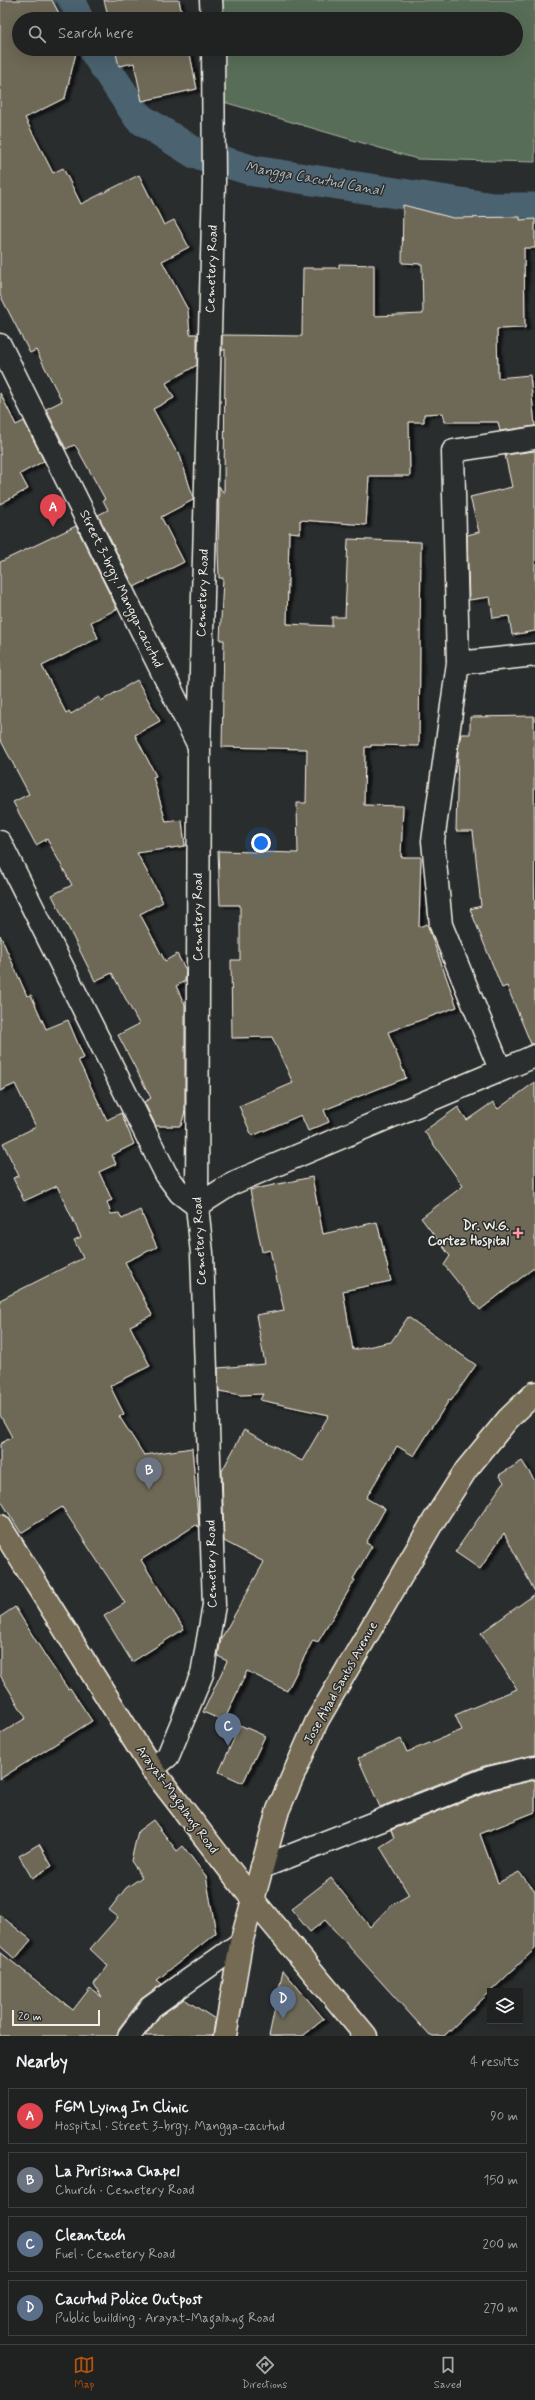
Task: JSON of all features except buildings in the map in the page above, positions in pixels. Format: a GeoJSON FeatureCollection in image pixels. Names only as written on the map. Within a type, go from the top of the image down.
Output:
{"type":"FeatureCollection","features":[{"type":"Feature","properties":{"kind":"main road","name":"Jose Abad Santos Avenue"},"geometry":{"type":"LineString","coordinates":[[225,2036],[242,1943],[252,1900],[278,1810],[317,1721],[431,1525],[466,1470],[508,1419],[535,1393]]}},
{"type":"Feature","properties":{"kind":"main road","name":"Arayat-Magalang Road"},"geometry":{"type":"LineString","coordinates":[[0,1526],[152,1769],[252,1900],[366,2036]]}},
{"type":"Feature","properties":{"kind":"street"},"geometry":{"type":"LineString","coordinates":[[211,0],[212,12]]}},
{"type":"Feature","properties":{"kind":"street","name":"Cemetery Road"},"geometry":{"type":"LineString","coordinates":[[152,1769],[168,1756],[202,1674],[214,1606],[202,1253],[197,1206],[199,747],[214,182],[215,118],[213,56]]}},
{"type":"Feature","properties":{"kind":"street","name":"Street 3-brgy. Mangga-cacutud"},"geometry":{"type":"LineString","coordinates":[[0,345],[199,747]]}},
{"type":"Feature","properties":{"kind":"street"},"geometry":{"type":"LineString","coordinates":[[500,1069],[441,925],[433,841],[458,663],[453,451],[535,438]]}},
{"type":"Feature","properties":{"kind":"street"},"geometry":{"type":"LineString","coordinates":[[458,663],[535,655]]}},
{"type":"Feature","properties":{"kind":"street"},"geometry":{"type":"LineString","coordinates":[[0,842],[166,1174],[180,1193],[197,1206],[233,1183],[500,1069],[535,1056]]}},
{"type":"Feature","properties":{"kind":"street"},"geometry":{"type":"LineString","coordinates":[[262,1867],[489,1778],[535,1767]]}},
{"type":"Feature","properties":{"kind":"street"},"geometry":{"type":"LineString","coordinates":[[129,2036],[151,2007],[242,1943]]}},
{"type":"Feature","properties":{"kind":"green space"},"geometry":{"type":"Polygon","coordinates":[[[218,0],[535,0],[535,162],[417,159],[217,100],[218,56],[523,56],[523,12],[218,12],[218,0]]]}},
{"type":"Feature","properties":{"kind":"waterway","name":"Mangga Cacutud Canal"},"geometry":{"type":"LineString","coordinates":[[69,0],[75,12]]}},
{"type":"Feature","properties":{"kind":"waterway","name":"Mangga Cacutud Canal"},"geometry":{"type":"LineString","coordinates":[[98,56],[139,118],[195,153],[254,171],[493,208],[535,208]]}},
{"type":"Feature","properties":{"kind":"place","name":"FGM Lying In Clinic"},"geometry":{"type":"Point","coordinates":[53,527]}},
{"type":"Feature","properties":{"kind":"place","name":"Dr. W.G. Cortez Hospital"},"geometry":{"type":"Point","coordinates":[518,1233]}},
{"type":"Feature","properties":{"kind":"place","name":"La Purisima Chapel"},"geometry":{"type":"Point","coordinates":[149,1490]}},
{"type":"Feature","properties":{"kind":"place","name":"Cleantech"},"geometry":{"type":"Point","coordinates":[228,1746]}},
{"type":"Feature","properties":{"kind":"place","name":"Cacutud Police Outpost"},"geometry":{"type":"Point","coordinates":[283,2019]}}]}
